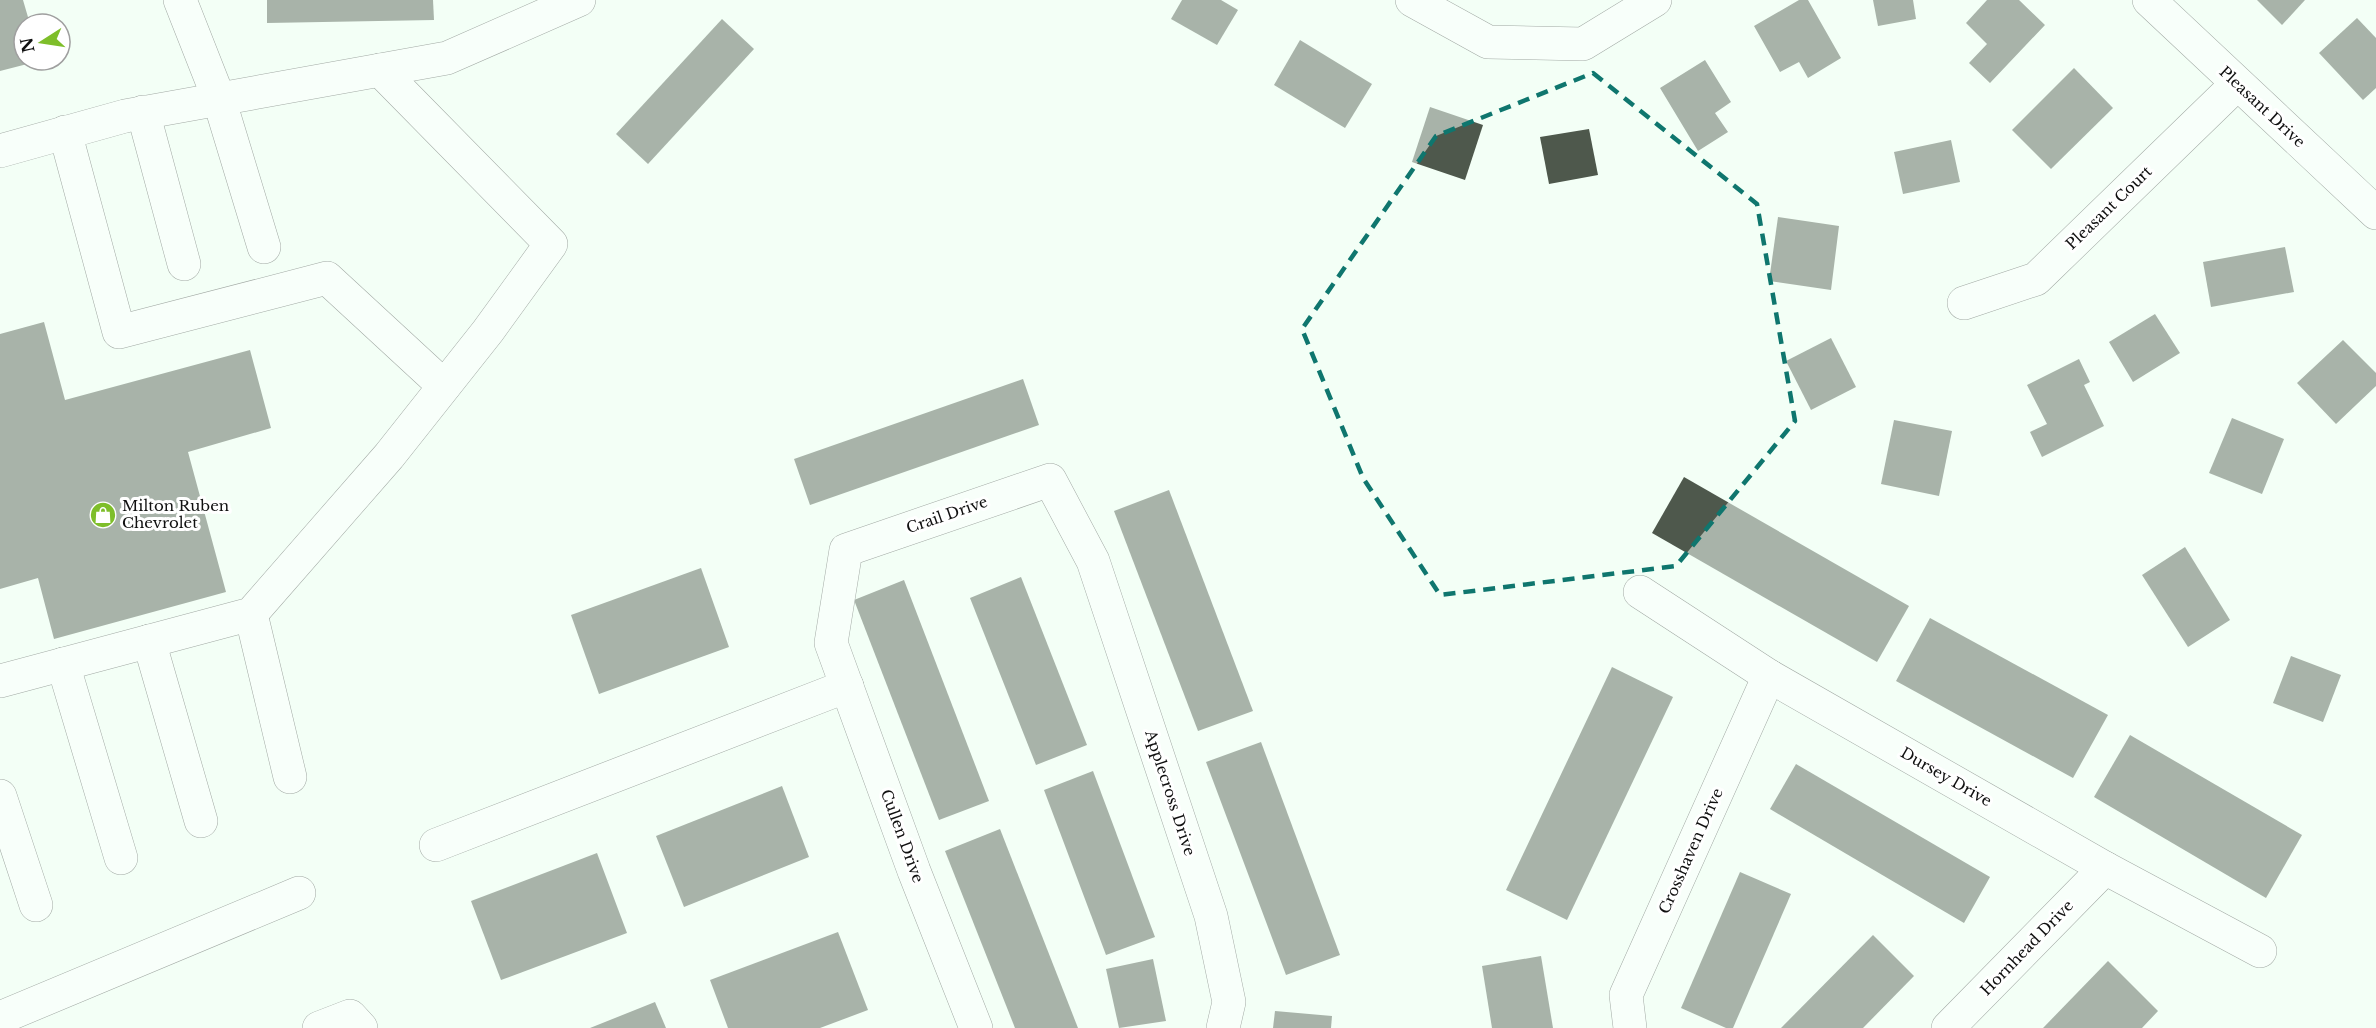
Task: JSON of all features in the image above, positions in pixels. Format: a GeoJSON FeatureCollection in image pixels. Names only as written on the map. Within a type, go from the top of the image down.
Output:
{"type":"FeatureCollection","features":[{"type":"Feature","properties":{"kind":"street"},"geometry":{"type":"LineString","coordinates":[[180,0],[219,99],[264,247]]}},
{"type":"Feature","properties":{"kind":"street"},"geometry":{"type":"LineString","coordinates":[[0,151],[143,112],[447,58],[579,0]]}},
{"type":"Feature","properties":{"kind":"street"},"geometry":{"type":"LineString","coordinates":[[1412,0],[1488,42],[1583,44],[1655,0]]}},
{"type":"Feature","properties":{"kind":"street","name":"Pleasant Drive"},"geometry":{"type":"LineString","coordinates":[[2149,0],[2376,213]]}},
{"type":"Feature","properties":{"kind":"street"},"geometry":{"type":"LineString","coordinates":[[0,681],[251,614],[389,456],[551,244],[380,70]]}},
{"type":"Feature","properties":{"kind":"street","name":"Pleasant Court"},"geometry":{"type":"LineString","coordinates":[[1964,303],[2036,279],[2237,84]]}},
{"type":"Feature","properties":{"kind":"street"},"geometry":{"type":"LineString","coordinates":[[143,112],[184,264]]}},
{"type":"Feature","properties":{"kind":"street"},"geometry":{"type":"LineString","coordinates":[[65,132],[119,332],[327,278],[444,386]]}},
{"type":"Feature","properties":{"kind":"street","name":"Crail Drive"},"geometry":{"type":"LineString","coordinates":[[831,643],[846,550],[1050,480],[1093,561]]}},
{"type":"Feature","properties":{"kind":"street","name":"Applecross Drive"},"geometry":{"type":"LineString","coordinates":[[1093,561],[1210,916],[1229,1002],[1223,1028]]}},
{"type":"Feature","properties":{"kind":"street","name":"Dursey Drive"},"geometry":{"type":"LineString","coordinates":[[1640,592],[1769,676],[2105,867],[2260,951]]}},
{"type":"Feature","properties":{"kind":"street"},"geometry":{"type":"LineString","coordinates":[[251,614],[290,777]]}},
{"type":"Feature","properties":{"kind":"street"},"geometry":{"type":"LineString","coordinates":[[149,641],[201,821]]}},
{"type":"Feature","properties":{"kind":"street","name":"Cullen Drive"},"geometry":{"type":"LineString","coordinates":[[831,643],[914,871],[976,1028]]}},
{"type":"Feature","properties":{"kind":"street"},"geometry":{"type":"LineString","coordinates":[[63,664],[121,858]]}},
{"type":"Feature","properties":{"kind":"street","name":"Crosshaven Drive"},"geometry":{"type":"LineString","coordinates":[[1630,1028],[1626,995],[1769,676]]}},
{"type":"Feature","properties":{"kind":"street"},"geometry":{"type":"LineString","coordinates":[[436,845],[847,686]]}},
{"type":"Feature","properties":{"kind":"street"},"geometry":{"type":"LineString","coordinates":[[0,796],[36,905]]}},
{"type":"Feature","properties":{"kind":"street","name":"Hornhead Drive"},"geometry":{"type":"LineString","coordinates":[[1948,1028],[2105,867]]}},
{"type":"Feature","properties":{"kind":"street"},"geometry":{"type":"LineString","coordinates":[[0,1018],[299,893]]}},
{"type":"Feature","properties":{"kind":"street"},"geometry":{"type":"LineString","coordinates":[[319,1028],[350,1016],[361,1028]]}},
{"type":"Feature","properties":{"kind":"highlighted area"},"geometry":{"type":"Polygon","coordinates":[[[1593,73],[1757,204],[1795,421],[1676,566],[1440,595],[1363,478],[1302,329],[1436,136],[1593,73]]]}},
{"type":"Feature","properties":{"kind":"building"},"geometry":{"type":"Polygon","coordinates":[[[0,0],[23,0],[26,12],[12,12],[12,68],[0,71],[0,0]]]}},
{"type":"Feature","properties":{"kind":"building"},"geometry":{"type":"Polygon","coordinates":[[[267,0],[433,0],[434,20],[267,23],[267,0]]]}},
{"type":"Feature","properties":{"kind":"building"},"geometry":{"type":"Polygon","coordinates":[[[1182,0],[1221,0],[1238,10],[1217,45],[1171,19],[1182,0]]]}},
{"type":"Feature","properties":{"kind":"building"},"geometry":{"type":"Polygon","coordinates":[[[1799,0],[1808,0],[1841,58],[1808,78],[1799,62],[1780,72],[1754,26],[1799,0]]]}},
{"type":"Feature","properties":{"kind":"building"},"geometry":{"type":"Polygon","coordinates":[[[1873,0],[1913,0],[1916,19],[1878,26],[1873,0]]]}},
{"type":"Feature","properties":{"kind":"building"},"geometry":{"type":"Polygon","coordinates":[[[1987,0],[2019,0],[2045,25],[1990,83],[1969,63],[1987,44],[1966,23],[1987,0]]]}},
{"type":"Feature","properties":{"kind":"building"},"geometry":{"type":"Polygon","coordinates":[[[2257,0],[2305,0],[2282,25],[2257,0]]]}},
{"type":"Feature","properties":{"kind":"building"},"geometry":{"type":"Polygon","coordinates":[[[2357,18],[2376,38],[2376,88],[2363,100],[2319,53],[2357,18]]]}},
{"type":"Feature","properties":{"kind":"building"},"geometry":{"type":"Polygon","coordinates":[[[722,19],[754,49],[648,164],[616,134],[722,19]]]}},
{"type":"Feature","properties":{"kind":"building"},"geometry":{"type":"Polygon","coordinates":[[[1300,40],[1372,84],[1345,128],[1274,85],[1300,40]]]}},
{"type":"Feature","properties":{"kind":"building"},"geometry":{"type":"Polygon","coordinates":[[[1705,60],[1731,102],[1715,113],[1728,132],[1698,151],[1660,88],[1705,60]]]}},
{"type":"Feature","properties":{"kind":"building"},"geometry":{"type":"Polygon","coordinates":[[[2074,68],[2113,108],[2051,169],[2012,130],[2074,68]]]}},
{"type":"Feature","properties":{"kind":"building"},"geometry":{"type":"Polygon","coordinates":[[[1430,107],[1483,125],[1465,180],[1412,162],[1430,107]]]}},
{"type":"Feature","properties":{"kind":"building"},"geometry":{"type":"Polygon","coordinates":[[[1589,129],[1598,175],[1549,184],[1540,137],[1589,129]]]}},
{"type":"Feature","properties":{"kind":"building"},"geometry":{"type":"Polygon","coordinates":[[[1951,140],[1960,182],[1903,194],[1894,152],[1951,140]]]}},
{"type":"Feature","properties":{"kind":"building"},"geometry":{"type":"Polygon","coordinates":[[[1778,217],[1839,226],[1831,290],[1769,281],[1778,217]]]}},
{"type":"Feature","properties":{"kind":"building"},"geometry":{"type":"Polygon","coordinates":[[[2285,247],[2294,292],[2211,307],[2203,262],[2285,247]]]}},
{"type":"Feature","properties":{"kind":"building"},"geometry":{"type":"Polygon","coordinates":[[[2155,314],[2180,353],[2133,382],[2109,342],[2155,314]]]}},
{"type":"Feature","properties":{"kind":"building","name":"Milton Ruben Chevrolet"},"geometry":{"type":"Polygon","coordinates":[[[44,322],[65,400],[250,350],[271,428],[188,452],[226,592],[54,639],[38,578],[0,589],[0,334],[44,322]]]}},
{"type":"Feature","properties":{"kind":"building"},"geometry":{"type":"Polygon","coordinates":[[[1831,338],[1856,387],[1811,410],[1786,361],[1831,338]]]}},
{"type":"Feature","properties":{"kind":"building"},"geometry":{"type":"Polygon","coordinates":[[[2343,340],[2376,373],[2376,386],[2336,424],[2297,383],[2343,340]]]}},
{"type":"Feature","properties":{"kind":"building"},"geometry":{"type":"Polygon","coordinates":[[[2079,359],[2090,382],[2084,385],[2104,426],[2042,457],[2030,432],[2047,424],[2027,385],[2079,359]]]}},
{"type":"Feature","properties":{"kind":"building"},"geometry":{"type":"Polygon","coordinates":[[[1023,379],[1039,425],[810,505],[794,459],[1023,379]]]}},
{"type":"Feature","properties":{"kind":"building"},"geometry":{"type":"Polygon","coordinates":[[[2232,418],[2284,439],[2262,494],[2209,473],[2232,418]]]}},
{"type":"Feature","properties":{"kind":"building"},"geometry":{"type":"Polygon","coordinates":[[[1894,420],[1952,431],[1939,496],[1881,484],[1894,420]]]}},
{"type":"Feature","properties":{"kind":"building"},"geometry":{"type":"Polygon","coordinates":[[[1684,477],[1909,606],[1877,662],[1652,533],[1684,477]]]}},
{"type":"Feature","properties":{"kind":"building"},"geometry":{"type":"Polygon","coordinates":[[[1169,490],[1253,711],[1198,731],[1114,511],[1169,490]]]}},
{"type":"Feature","properties":{"kind":"building"},"geometry":{"type":"Polygon","coordinates":[[[2185,547],[2230,620],[2188,647],[2142,575],[2185,547]]]}},
{"type":"Feature","properties":{"kind":"building"},"geometry":{"type":"Polygon","coordinates":[[[701,568],[729,647],[599,694],[571,615],[701,568]]]}},
{"type":"Feature","properties":{"kind":"building"},"geometry":{"type":"Polygon","coordinates":[[[1021,577],[1087,745],[1036,765],[970,598],[1021,577]]]}},
{"type":"Feature","properties":{"kind":"building"},"geometry":{"type":"Polygon","coordinates":[[[904,580],[989,801],[939,820],[854,600],[904,580]]]}},
{"type":"Feature","properties":{"kind":"building"},"geometry":{"type":"Polygon","coordinates":[[[1930,618],[2108,715],[2073,778],[1896,681],[1930,618]]]}},
{"type":"Feature","properties":{"kind":"building"},"geometry":{"type":"Polygon","coordinates":[[[2291,656],[2341,675],[2323,722],[2273,703],[2291,656]]]}},
{"type":"Feature","properties":{"kind":"building"},"geometry":{"type":"Polygon","coordinates":[[[1612,667],[1673,697],[1567,920],[1506,890],[1612,667]]]}},
{"type":"Feature","properties":{"kind":"building"},"geometry":{"type":"Polygon","coordinates":[[[2130,735],[2302,835],[2266,898],[2094,797],[2130,735]]]}},
{"type":"Feature","properties":{"kind":"building"},"geometry":{"type":"Polygon","coordinates":[[[1261,742],[1340,955],[1286,975],[1206,762],[1261,742]]]}},
{"type":"Feature","properties":{"kind":"building"},"geometry":{"type":"Polygon","coordinates":[[[1796,764],[1990,877],[1964,923],[1770,809],[1796,764]]]}},
{"type":"Feature","properties":{"kind":"building"},"geometry":{"type":"Polygon","coordinates":[[[1093,771],[1155,937],[1106,955],[1044,790],[1093,771]]]}},
{"type":"Feature","properties":{"kind":"building"},"geometry":{"type":"Polygon","coordinates":[[[782,786],[809,857],[684,907],[656,836],[782,786]]]}},
{"type":"Feature","properties":{"kind":"building"},"geometry":{"type":"Polygon","coordinates":[[[1000,829],[1078,1028],[1015,1028],[945,851],[1000,829]]]}},
{"type":"Feature","properties":{"kind":"building"},"geometry":{"type":"Polygon","coordinates":[[[597,853],[627,933],[501,980],[471,901],[597,853]]]}},
{"type":"Feature","properties":{"kind":"building"},"geometry":{"type":"Polygon","coordinates":[[[1740,872],[1791,894],[1733,1028],[1726,1028],[1681,1008],[1740,872]]]}},
{"type":"Feature","properties":{"kind":"building"},"geometry":{"type":"Polygon","coordinates":[[[838,932],[868,1010],[820,1028],[728,1028],[710,980],[838,932]]]}},
{"type":"Feature","properties":{"kind":"building"},"geometry":{"type":"Polygon","coordinates":[[[1873,935],[1914,976],[1863,1028],[1781,1028],[1873,935]]]}},
{"type":"Feature","properties":{"kind":"building"},"geometry":{"type":"Polygon","coordinates":[[[1541,956],[1553,1028],[1492,1028],[1482,966],[1541,956]]]}},
{"type":"Feature","properties":{"kind":"building"},"geometry":{"type":"Polygon","coordinates":[[[1153,959],[1166,1021],[1119,1028],[1106,969],[1153,959]]]}},
{"type":"Feature","properties":{"kind":"building"},"geometry":{"type":"Polygon","coordinates":[[[2108,961],[2158,1011],[2142,1028],[2043,1028],[2108,961]]]}},
{"type":"Feature","properties":{"kind":"building"},"geometry":{"type":"Polygon","coordinates":[[[655,1002],[666,1028],[590,1028],[655,1002]]]}},
{"type":"Feature","properties":{"kind":"building"},"geometry":{"type":"Polygon","coordinates":[[[1275,1011],[1332,1016],[1331,1028],[1273,1028],[1275,1011]]]}},
{"type":"Feature","properties":{"kind":"place","name":"Milton Ruben Chevrolet"},"geometry":{"type":"Point","coordinates":[103,515]}}]}
